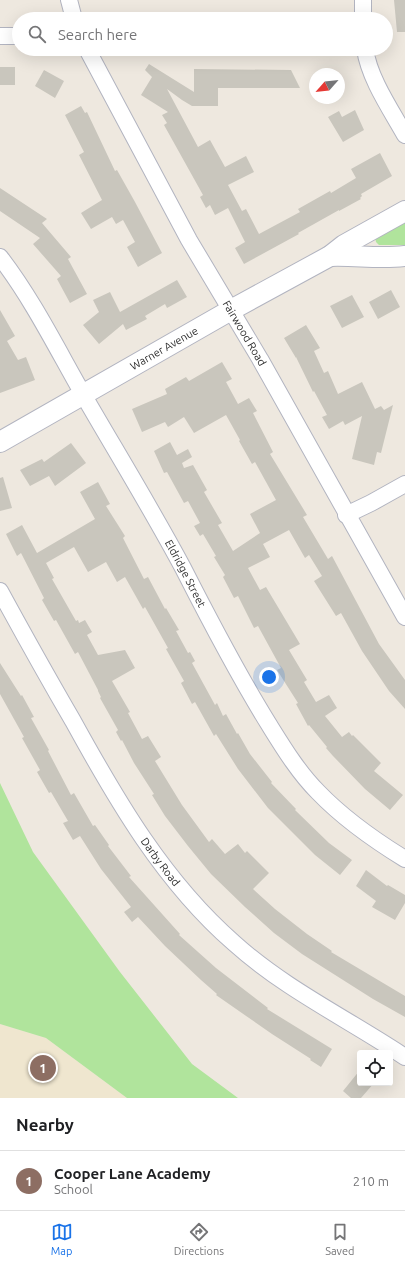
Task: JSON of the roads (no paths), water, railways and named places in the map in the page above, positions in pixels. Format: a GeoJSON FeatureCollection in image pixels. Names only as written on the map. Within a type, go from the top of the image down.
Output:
{"type":"FeatureCollection","features":[{"type":"Feature","properties":{"kind":"street"},"geometry":{"type":"LineString","coordinates":[[69,0],[72,12]]}},
{"type":"Feature","properties":{"kind":"street"},"geometry":{"type":"LineString","coordinates":[[362,0],[363,12]]}},
{"type":"Feature","properties":{"kind":"street"},"geometry":{"type":"LineString","coordinates":[[0,36],[12,36]]}},
{"type":"Feature","properties":{"kind":"street","name":"Fairwood Road"},"geometry":{"type":"LineString","coordinates":[[90,56],[185,234],[260,359],[346,515],[405,617]]}},
{"type":"Feature","properties":{"kind":"street"},"geometry":{"type":"LineString","coordinates":[[367,56],[371,70],[382,94],[405,135]]}},
{"type":"Feature","properties":{"kind":"street","name":"Warner Avenue"},"geometry":{"type":"LineString","coordinates":[[0,442],[231,310],[330,256],[344,245],[405,211]]}},
{"type":"Feature","properties":{"kind":"street","name":"Warner Avenue"},"geometry":{"type":"LineString","coordinates":[[330,256],[388,258],[405,256]]}},
{"type":"Feature","properties":{"kind":"street","name":"Eldridge Street"},"geometry":{"type":"LineString","coordinates":[[0,257],[22,287],[182,566],[226,653],[289,757],[318,792],[382,845],[405,859]]}},
{"type":"Feature","properties":{"kind":"street"},"geometry":{"type":"LineString","coordinates":[[346,515],[405,484]]}},
{"type":"Feature","properties":{"kind":"street","name":"Darby Road"},"geometry":{"type":"LineString","coordinates":[[0,591],[94,759],[132,822],[170,877],[234,944],[269,971],[405,1057]]}},
{"type":"Feature","properties":{"kind":"place","name":"Cooper Lane Academy"},"geometry":{"type":"Point","coordinates":[43,1068]}}]}
